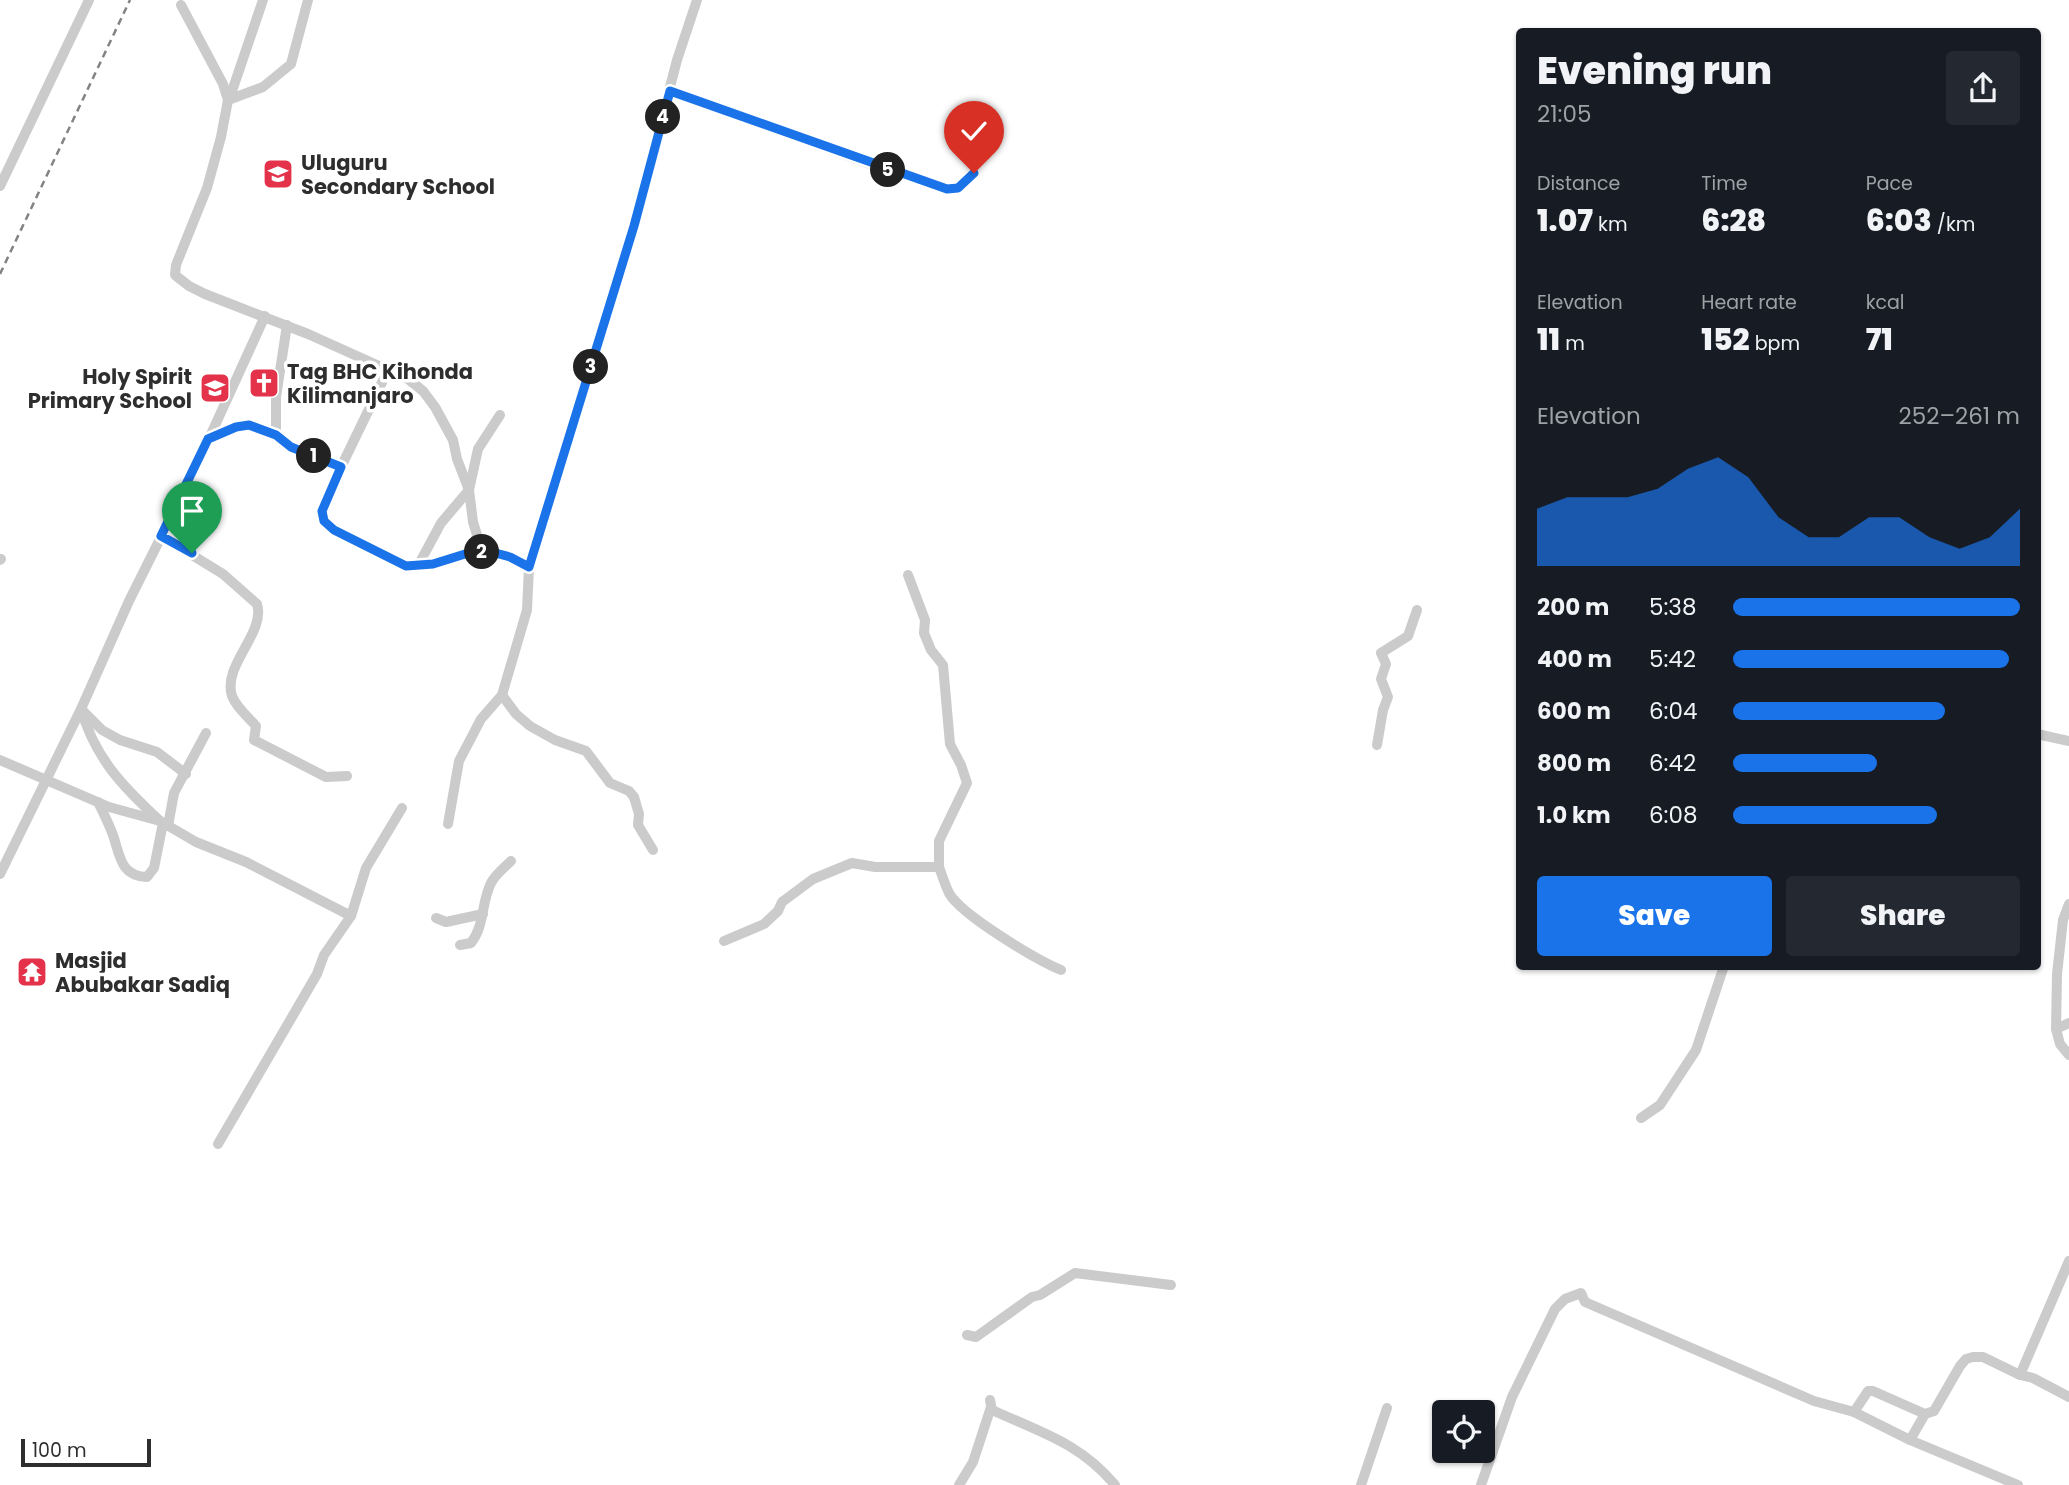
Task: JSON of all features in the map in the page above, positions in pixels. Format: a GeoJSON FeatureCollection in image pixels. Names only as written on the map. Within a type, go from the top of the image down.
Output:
{"type":"FeatureCollection","features":[{"type":"Feature","properties":{"kind":"street"},"geometry":{"type":"LineString","coordinates":[[0,186],[89,0]]}},
{"type":"Feature","properties":{"kind":"street"},"geometry":{"type":"LineString","coordinates":[[263,0],[228,100],[224,127],[207,188],[174,270],[177,278],[189,286],[287,325],[408,380],[423,391],[453,440],[469,490],[478,538],[488,551]]}},
{"type":"Feature","properties":{"kind":"street"},"geometry":{"type":"LineString","coordinates":[[228,100],[263,87],[291,64],[308,0]]}},
{"type":"Feature","properties":{"kind":"street"},"geometry":{"type":"LineString","coordinates":[[448,824],[459,761],[481,719],[502,695],[527,610],[529,567],[634,226],[697,0]]}},
{"type":"Feature","properties":{"kind":"street"},"geometry":{"type":"LineString","coordinates":[[181,5],[223,84],[228,100]]}},
{"type":"Feature","properties":{"kind":"street"},"geometry":{"type":"LineString","coordinates":[[670,91],[947,189],[958,188],[974,173]]}},
{"type":"Feature","properties":{"kind":"street"},"geometry":{"type":"LineString","coordinates":[[0,874],[81,709],[129,601],[265,316]]}},
{"type":"Feature","properties":{"kind":"street"},"geometry":{"type":"LineString","coordinates":[[276,435],[276,397],[287,325]]}},
{"type":"Feature","properties":{"kind":"street"},"geometry":{"type":"LineString","coordinates":[[387,372],[322,511],[324,521],[334,530],[406,566],[433,564],[465,554],[488,551],[510,557],[529,567]]}},
{"type":"Feature","properties":{"kind":"street"},"geometry":{"type":"LineString","coordinates":[[419,564],[441,523],[469,490],[478,449],[500,415]]}},
{"type":"Feature","properties":{"kind":"street"},"geometry":{"type":"LineString","coordinates":[[208,439],[236,427],[249,425],[276,435],[291,447],[341,467]]}},
{"type":"Feature","properties":{"kind":"street"},"geometry":{"type":"LineString","coordinates":[[161,536],[223,573],[257,604],[258,618],[234,669],[231,684],[236,703],[256,726],[254,740],[326,777],[347,776]]}},
{"type":"Feature","properties":{"kind":"street"},"geometry":{"type":"LineString","coordinates":[[908,575],[925,620],[924,633],[930,650],[943,665],[950,744],[967,783],[939,841],[939,867],[950,895],[975,918],[1042,962],[1061,970]]}},
{"type":"Feature","properties":{"kind":"street"},"geometry":{"type":"LineString","coordinates":[[1377,745],[1388,697],[1381,679],[1386,664],[1381,653],[1408,636],[1416,610]]}},
{"type":"Feature","properties":{"kind":"street"},"geometry":{"type":"LineString","coordinates":[[502,695],[516,714],[530,726],[555,740],[586,751],[610,783],[629,791],[634,797],[639,814],[638,825],[653,850]]}},
{"type":"Feature","properties":{"kind":"street"},"geometry":{"type":"LineString","coordinates":[[81,709],[102,730],[120,740],[157,752],[186,774]]}},
{"type":"Feature","properties":{"kind":"street"},"geometry":{"type":"LineString","coordinates":[[81,709],[101,758],[136,799],[164,823],[196,842],[246,862],[351,916]]}},
{"type":"Feature","properties":{"kind":"street"},"geometry":{"type":"LineString","coordinates":[[97,802],[114,839],[121,865],[138,877],[147,877],[154,868],[174,793],[206,733]]}},
{"type":"Feature","properties":{"kind":"street"},"geometry":{"type":"LineString","coordinates":[[2041,735],[2069,741]]}},
{"type":"Feature","properties":{"kind":"street"},"geometry":{"type":"LineString","coordinates":[[0,760],[97,802],[164,823]]}},
{"type":"Feature","properties":{"kind":"street"},"geometry":{"type":"LineString","coordinates":[[218,1144],[317,974],[324,955],[351,916],[366,868],[402,808]]}},
{"type":"Feature","properties":{"kind":"street"},"geometry":{"type":"LineString","coordinates":[[460,945],[471,943],[479,933],[492,880],[511,861]]}},
{"type":"Feature","properties":{"kind":"street"},"geometry":{"type":"LineString","coordinates":[[724,941],[764,924],[778,911],[782,902],[813,879],[852,863],[875,867],[939,867]]}},
{"type":"Feature","properties":{"kind":"street"},"geometry":{"type":"LineString","coordinates":[[2069,904],[2063,920],[2057,974],[2056,1029],[2060,1044],[2069,1055]]}},
{"type":"Feature","properties":{"kind":"street"},"geometry":{"type":"LineString","coordinates":[[436,918],[446,922],[482,914]]}},
{"type":"Feature","properties":{"kind":"street"},"geometry":{"type":"LineString","coordinates":[[1641,1118],[1660,1105],[1696,1050],[1723,970]]}},
{"type":"Feature","properties":{"kind":"street"},"geometry":{"type":"LineString","coordinates":[[2056,1029],[2069,1023]]}},
{"type":"Feature","properties":{"kind":"street"},"geometry":{"type":"LineString","coordinates":[[2020,1375],[2069,1261]]}},
{"type":"Feature","properties":{"kind":"street"},"geometry":{"type":"LineString","coordinates":[[967,1335],[976,1337],[1032,1297],[1040,1295],[1075,1273],[1171,1284]]}},
{"type":"Feature","properties":{"kind":"street"},"geometry":{"type":"LineString","coordinates":[[1481,1485],[1513,1396],[1555,1309],[1564,1299],[1581,1293],[1585,1302],[1681,1345],[1814,1401],[1854,1412],[2010,1484]]}},
{"type":"Feature","properties":{"kind":"street"},"geometry":{"type":"LineString","coordinates":[[1910,1440],[1925,1414],[1934,1411],[1959,1366],[1966,1359],[1983,1357],[2069,1397]]}},
{"type":"Feature","properties":{"kind":"street"},"geometry":{"type":"LineString","coordinates":[[1854,1412],[1868,1391],[1873,1391],[1925,1414]]}},
{"type":"Feature","properties":{"kind":"street"},"geometry":{"type":"LineString","coordinates":[[959,1485],[973,1462],[990,1404],[992,1410],[1069,1444],[1086,1455],[1115,1485]]}},
{"type":"Feature","properties":{"kind":"street"},"geometry":{"type":"LineString","coordinates":[[1361,1485],[1387,1408]]}},
{"type":"Feature","properties":{"kind":"railway"},"geometry":{"type":"LineString","coordinates":[[0,274],[130,0]]}},
{"type":"Feature","properties":{"kind":"place","name":"Uluguru Secondary School"},"geometry":{"type":"Point","coordinates":[278,174]}},
{"type":"Feature","properties":{"kind":"place","name":"Tag BHC Kihonda Kilimanjaro"},"geometry":{"type":"Point","coordinates":[264,383]}},
{"type":"Feature","properties":{"kind":"place","name":"Holy Spirit Primary School"},"geometry":{"type":"Point","coordinates":[215,388]}},
{"type":"Feature","properties":{"kind":"place","name":"Masjid Abubakar Sadiq"},"geometry":{"type":"Point","coordinates":[32,972]}},
{"type":"Feature","properties":{"kind":"route"},"geometry":{"type":"LineString","coordinates":[[192,553],[161,536],[208,439],[236,427],[249,425],[276,435],[291,447],[341,467],[322,511],[324,521],[334,530],[406,566],[433,564],[465,554],[488,551],[510,557],[529,567],[634,226],[670,91],[947,189],[958,188],[974,173]]}}]}
